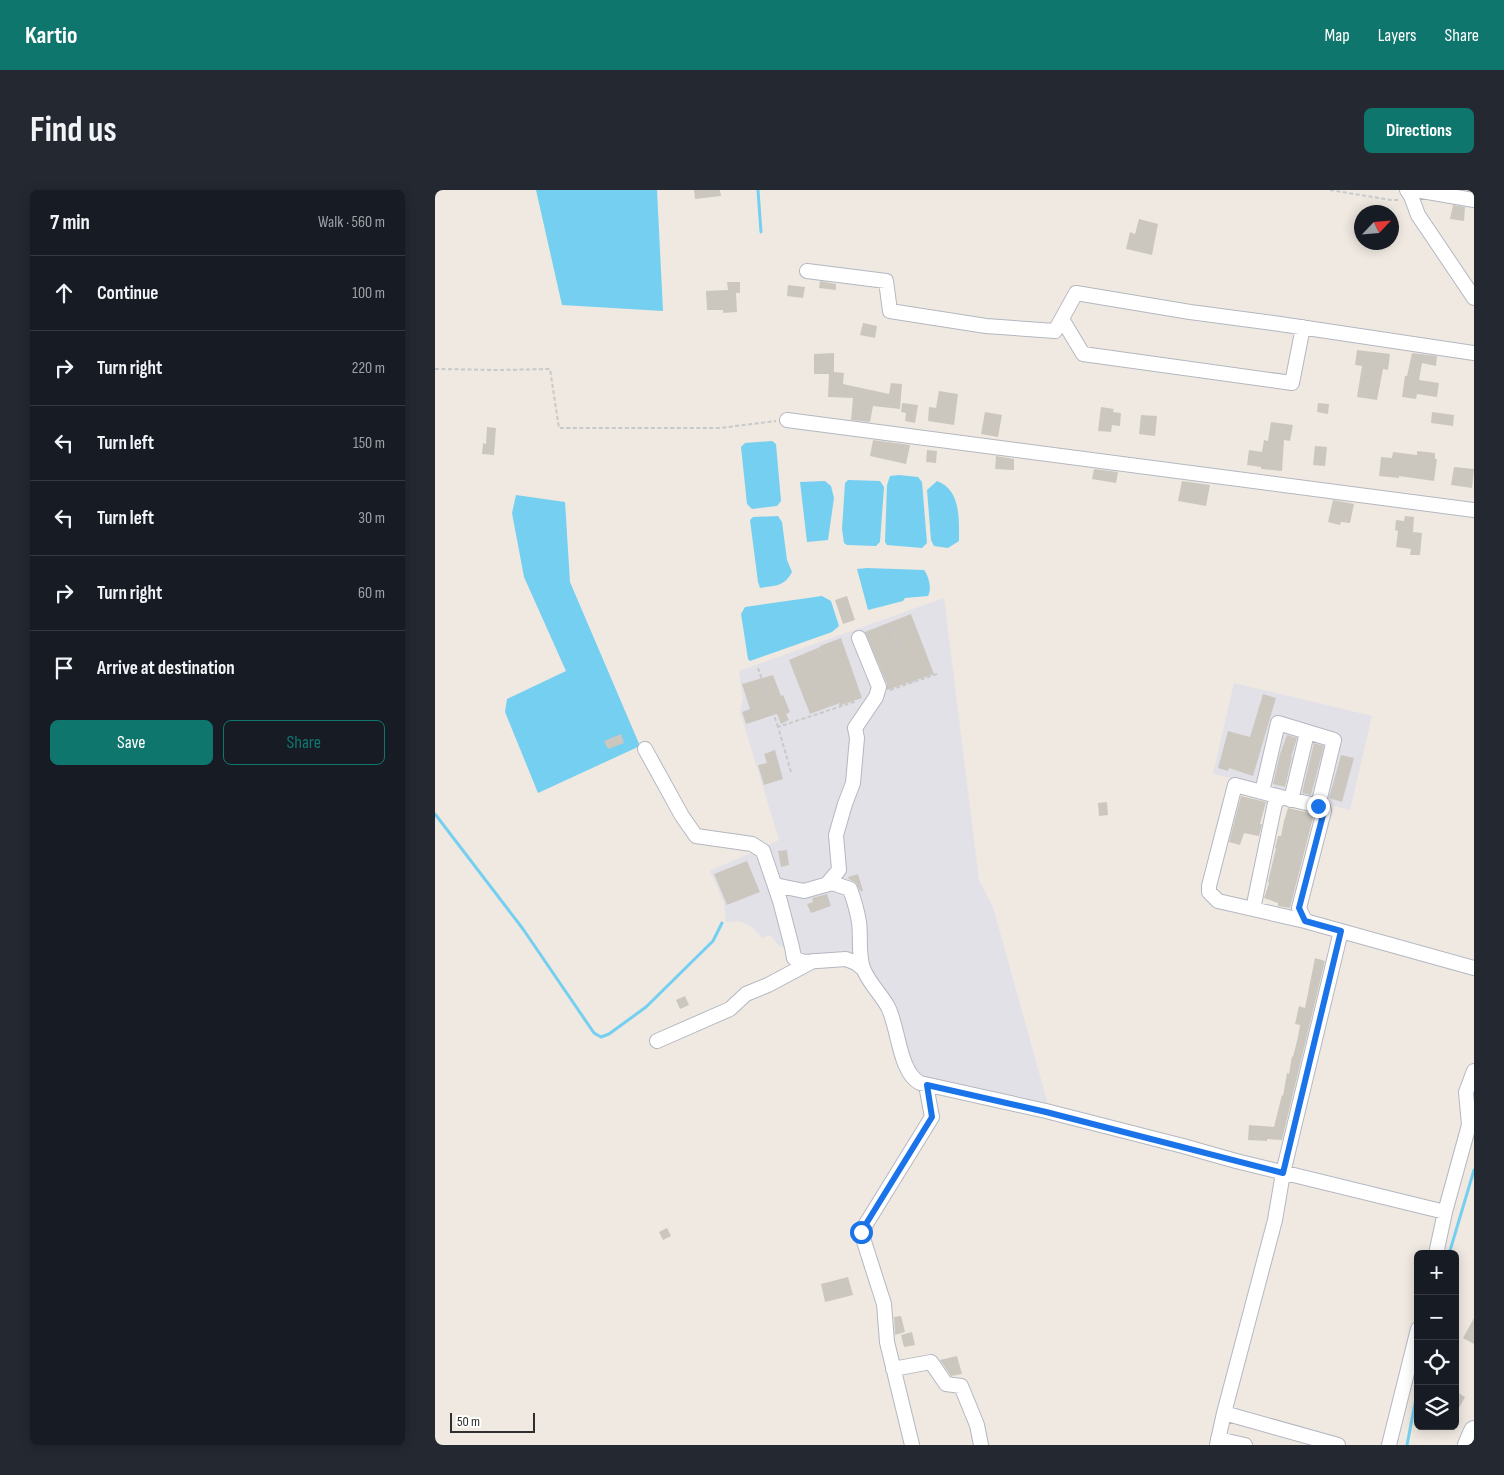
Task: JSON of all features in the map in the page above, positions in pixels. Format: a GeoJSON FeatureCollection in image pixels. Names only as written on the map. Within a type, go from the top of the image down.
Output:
{"type":"FeatureCollection","features":[{"type":"Feature","properties":{"kind":"street"},"geometry":{"type":"LineString","coordinates":[[1474,200],[1411,192],[1418,216],[1474,298]]}},
{"type":"Feature","properties":{"kind":"street"},"geometry":{"type":"LineString","coordinates":[[807,271],[885,281],[890,311],[986,326],[1055,331],[1077,293],[1190,312],[1474,353]]}},
{"type":"Feature","properties":{"kind":"street"},"geometry":{"type":"LineString","coordinates":[[1062,319],[1083,354],[1292,383],[1303,327]]}},
{"type":"Feature","properties":{"kind":"street"},"geometry":{"type":"LineString","coordinates":[[787,420],[1474,510]]}},
{"type":"Feature","properties":{"kind":"street"},"geometry":{"type":"LineString","coordinates":[[826,885],[839,870],[836,835],[853,783],[857,738],[855,728],[877,695],[879,687],[859,638]]}},
{"type":"Feature","properties":{"kind":"street"},"geometry":{"type":"LineString","coordinates":[[1263,792],[1277,723],[1334,740],[1318,806]]}},
{"type":"Feature","properties":{"kind":"street"},"geometry":{"type":"LineString","coordinates":[[1253,909],[1275,803],[1286,798],[1307,733]]}},
{"type":"Feature","properties":{"kind":"street"},"geometry":{"type":"LineString","coordinates":[[645,749],[682,816],[697,836],[752,844],[763,851],[775,885],[794,958],[803,962],[846,959],[856,963],[863,969],[888,1008],[898,1033],[905,1065],[909,1074],[917,1081],[1445,1212]]}},
{"type":"Feature","properties":{"kind":"street"},"geometry":{"type":"LineString","coordinates":[[1305,921],[1299,908],[1324,811],[1323,807],[1235,785],[1209,886],[1209,892],[1218,901],[1305,921],[1474,968]]}},
{"type":"Feature","properties":{"kind":"street"},"geometry":{"type":"LineString","coordinates":[[775,885],[804,891],[832,882],[850,889],[859,923],[863,969]]}},
{"type":"Feature","properties":{"kind":"street"},"geometry":{"type":"LineString","coordinates":[[1245,1445],[1217,1442],[1275,1220],[1283,1173],[1341,931]]}},
{"type":"Feature","properties":{"kind":"street"},"geometry":{"type":"LineString","coordinates":[[657,1041],[730,1009],[747,994],[814,960]]}},
{"type":"Feature","properties":{"kind":"street"},"geometry":{"type":"LineString","coordinates":[[1437,1250],[1445,1212],[1469,1125],[1466,1092],[1474,1071]]}},
{"type":"Feature","properties":{"kind":"street"},"geometry":{"type":"LineString","coordinates":[[912,1445],[887,1342],[884,1304],[861,1232],[932,1117],[927,1085]]}},
{"type":"Feature","properties":{"kind":"street"},"geometry":{"type":"LineString","coordinates":[[1389,1445],[1415,1340]]}},
{"type":"Feature","properties":{"kind":"street"},"geometry":{"type":"LineString","coordinates":[[893,1369],[931,1362],[946,1384],[961,1386],[977,1425],[981,1445]]}},
{"type":"Feature","properties":{"kind":"street"},"geometry":{"type":"LineString","coordinates":[[1224,1413],[1337,1445]]}},
{"type":"Feature","properties":{"kind":"street"},"geometry":{"type":"LineString","coordinates":[[1468,1445],[1474,1431]]}},
{"type":"Feature","properties":{"kind":"path"},"geometry":{"type":"LineString","coordinates":[[1330,190],[1391,200],[1404,200],[1411,192]]}},
{"type":"Feature","properties":{"kind":"path"},"geometry":{"type":"LineString","coordinates":[[435,369],[550,369],[559,428],[720,428],[787,420]]}},
{"type":"Feature","properties":{"kind":"path"},"geometry":{"type":"LineString","coordinates":[[891,626],[913,682]]}},
{"type":"Feature","properties":{"kind":"path"},"geometry":{"type":"LineString","coordinates":[[819,649],[841,707]]}},
{"type":"Feature","properties":{"kind":"path"},"geometry":{"type":"LineString","coordinates":[[757,668],[778,727],[791,772]]}},
{"type":"Feature","properties":{"kind":"path"},"geometry":{"type":"LineString","coordinates":[[778,727],[937,674]]}},
{"type":"Feature","properties":{"kind":"shaded area"},"geometry":{"type":"Polygon","coordinates":[[[944,598],[979,880],[993,907],[1047,1101],[1047,1109],[921,1081],[866,967],[796,954],[778,945],[770,935],[762,938],[752,927],[740,921],[726,922],[724,903],[710,871],[779,840],[740,712],[743,698],[739,671],[944,598]]]}},
{"type":"Feature","properties":{"kind":"shaded area"},"geometry":{"type":"Polygon","coordinates":[[[1234,683],[1372,716],[1350,810],[1261,785],[1213,774],[1234,683]]]}},
{"type":"Feature","properties":{"kind":"water"},"geometry":{"type":"Polygon","coordinates":[[[536,190],[657,190],[663,311],[562,305],[536,190]]]}},
{"type":"Feature","properties":{"kind":"water"},"geometry":{"type":"Polygon","coordinates":[[[772,441],[776,444],[781,501],[777,506],[752,509],[747,504],[741,447],[745,443],[772,441]]]}},
{"type":"Feature","properties":{"kind":"water"},"geometry":{"type":"Polygon","coordinates":[[[890,476],[918,477],[922,482],[927,543],[922,548],[887,545],[885,542],[887,485],[890,476]]]}},
{"type":"Feature","properties":{"kind":"water"},"geometry":{"type":"Polygon","coordinates":[[[848,480],[880,481],[884,487],[880,542],[876,546],[847,545],[844,543],[842,529],[845,483],[848,480]]]}},
{"type":"Feature","properties":{"kind":"water"},"geometry":{"type":"Polygon","coordinates":[[[825,481],[831,486],[834,498],[828,540],[807,542],[800,482],[825,481]]]}},
{"type":"Feature","properties":{"kind":"water"},"geometry":{"type":"Polygon","coordinates":[[[937,481],[951,491],[957,506],[959,541],[948,548],[934,546],[931,540],[927,490],[937,481]]]}},
{"type":"Feature","properties":{"kind":"water"},"geometry":{"type":"Polygon","coordinates":[[[516,495],[565,502],[570,582],[640,746],[538,793],[505,712],[507,699],[566,671],[524,577],[512,513],[516,495]]]}},
{"type":"Feature","properties":{"kind":"water"},"geometry":{"type":"Polygon","coordinates":[[[778,516],[782,522],[787,560],[792,572],[783,583],[760,588],[750,520],[753,517],[778,516]]]}},
{"type":"Feature","properties":{"kind":"water"},"geometry":{"type":"Polygon","coordinates":[[[857,569],[924,570],[929,583],[930,590],[928,596],[905,598],[903,601],[868,610],[857,569]]]}},
{"type":"Feature","properties":{"kind":"water"},"geometry":{"type":"Polygon","coordinates":[[[822,596],[831,601],[839,626],[832,632],[750,661],[748,659],[741,614],[745,607],[822,596]]]}},
{"type":"Feature","properties":{"kind":"building"},"geometry":{"type":"Polygon","coordinates":[[[694,190],[720,190],[721,196],[695,199],[694,190]]]}},
{"type":"Feature","properties":{"kind":"building"},"geometry":{"type":"Polygon","coordinates":[[[1453,205],[1465,207],[1464,221],[1450,219],[1453,205]]]}},
{"type":"Feature","properties":{"kind":"building"},"geometry":{"type":"Polygon","coordinates":[[[1139,219],[1158,224],[1152,255],[1126,249],[1130,232],[1135,234],[1139,219]]]}},
{"type":"Feature","properties":{"kind":"building"},"geometry":{"type":"Polygon","coordinates":[[[820,281],[836,284],[836,290],[819,288],[820,281]]]}},
{"type":"Feature","properties":{"kind":"building"},"geometry":{"type":"Polygon","coordinates":[[[727,282],[740,282],[740,293],[736,293],[737,312],[723,313],[723,310],[707,310],[706,291],[728,290],[727,282]]]}},
{"type":"Feature","properties":{"kind":"building"},"geometry":{"type":"Polygon","coordinates":[[[788,285],[805,287],[803,298],[787,296],[788,285]]]}},
{"type":"Feature","properties":{"kind":"building"},"geometry":{"type":"Polygon","coordinates":[[[863,323],[877,326],[875,338],[860,335],[863,323]]]}},
{"type":"Feature","properties":{"kind":"building"},"geometry":{"type":"Polygon","coordinates":[[[1357,350],[1390,354],[1388,370],[1383,369],[1377,400],[1357,397],[1362,366],[1355,365],[1357,350]]]}},
{"type":"Feature","properties":{"kind":"building"},"geometry":{"type":"Polygon","coordinates":[[[834,353],[834,372],[844,373],[843,384],[889,394],[891,383],[902,384],[900,409],[873,406],[870,422],[851,420],[853,398],[828,397],[829,374],[814,374],[814,354],[834,353]]]}},
{"type":"Feature","properties":{"kind":"building"},"geometry":{"type":"Polygon","coordinates":[[[1412,353],[1437,356],[1436,366],[1422,363],[1419,380],[1439,383],[1437,397],[1417,394],[1416,399],[1402,397],[1405,376],[1407,376],[1412,353]]]}},
{"type":"Feature","properties":{"kind":"building"},"geometry":{"type":"Polygon","coordinates":[[[939,391],[958,394],[954,425],[928,421],[929,407],[936,408],[939,391]]]}},
{"type":"Feature","properties":{"kind":"building"},"geometry":{"type":"Polygon","coordinates":[[[902,403],[918,405],[915,423],[905,421],[906,413],[901,412],[902,403]]]}},
{"type":"Feature","properties":{"kind":"building"},"geometry":{"type":"Polygon","coordinates":[[[1318,403],[1329,404],[1328,414],[1317,412],[1318,403]]]}},
{"type":"Feature","properties":{"kind":"building"},"geometry":{"type":"Polygon","coordinates":[[[1101,407],[1114,409],[1113,412],[1121,413],[1120,426],[1112,425],[1111,432],[1098,431],[1101,407]]]}},
{"type":"Feature","properties":{"kind":"building"},"geometry":{"type":"Polygon","coordinates":[[[985,412],[1002,415],[998,437],[981,434],[985,412]]]}},
{"type":"Feature","properties":{"kind":"building"},"geometry":{"type":"Polygon","coordinates":[[[1432,412],[1454,415],[1453,426],[1431,423],[1432,412]]]}},
{"type":"Feature","properties":{"kind":"building"},"geometry":{"type":"Polygon","coordinates":[[[1141,415],[1157,416],[1155,436],[1139,434],[1141,415]]]}},
{"type":"Feature","properties":{"kind":"building"},"geometry":{"type":"Polygon","coordinates":[[[1271,422],[1293,425],[1290,441],[1284,440],[1282,471],[1261,469],[1261,467],[1247,465],[1249,450],[1262,452],[1264,440],[1268,441],[1271,422]]]}},
{"type":"Feature","properties":{"kind":"building"},"geometry":{"type":"Polygon","coordinates":[[[487,427],[496,428],[494,455],[482,454],[483,443],[486,444],[487,427]]]}},
{"type":"Feature","properties":{"kind":"building"},"geometry":{"type":"Polygon","coordinates":[[[873,440],[910,445],[906,464],[870,456],[873,440]]]}},
{"type":"Feature","properties":{"kind":"building"},"geometry":{"type":"Polygon","coordinates":[[[1315,446],[1327,447],[1325,466],[1313,465],[1315,446]]]}},
{"type":"Feature","properties":{"kind":"building"},"geometry":{"type":"Polygon","coordinates":[[[927,450],[937,451],[936,463],[926,462],[927,450]]]}},
{"type":"Feature","properties":{"kind":"building"},"geometry":{"type":"Polygon","coordinates":[[[1417,451],[1435,453],[1435,459],[1437,459],[1434,481],[1399,476],[1399,478],[1379,476],[1381,457],[1392,458],[1393,452],[1417,455],[1417,451]]]}},
{"type":"Feature","properties":{"kind":"building"},"geometry":{"type":"Polygon","coordinates":[[[996,456],[1014,459],[1014,470],[995,469],[996,456]]]}},
{"type":"Feature","properties":{"kind":"building"},"geometry":{"type":"Polygon","coordinates":[[[1454,467],[1474,469],[1472,488],[1451,485],[1454,467]]]}},
{"type":"Feature","properties":{"kind":"building"},"geometry":{"type":"Polygon","coordinates":[[[1094,469],[1118,472],[1116,483],[1092,479],[1094,469]]]}},
{"type":"Feature","properties":{"kind":"building"},"geometry":{"type":"Polygon","coordinates":[[[1182,481],[1210,485],[1206,506],[1178,501],[1182,481]]]}},
{"type":"Feature","properties":{"kind":"building"},"geometry":{"type":"Polygon","coordinates":[[[1333,500],[1354,504],[1350,523],[1341,522],[1340,525],[1328,522],[1333,500]]]}},
{"type":"Feature","properties":{"kind":"building"},"geometry":{"type":"Polygon","coordinates":[[[1405,516],[1414,517],[1413,532],[1422,533],[1420,555],[1410,555],[1411,549],[1396,547],[1398,531],[1395,530],[1396,520],[1404,521],[1405,516]]]}},
{"type":"Feature","properties":{"kind":"building"},"geometry":{"type":"Polygon","coordinates":[[[847,596],[855,620],[843,624],[835,600],[847,596]]]}},
{"type":"Feature","properties":{"kind":"building"},"geometry":{"type":"Polygon","coordinates":[[[911,614],[934,674],[887,690],[887,684],[865,632],[911,614]]]}},
{"type":"Feature","properties":{"kind":"building"},"geometry":{"type":"Polygon","coordinates":[[[841,638],[862,698],[841,705],[840,703],[810,714],[789,660],[841,638]]]}},
{"type":"Feature","properties":{"kind":"building"},"geometry":{"type":"Polygon","coordinates":[[[773,675],[790,712],[786,714],[789,720],[781,724],[777,714],[746,724],[742,712],[750,709],[742,684],[773,675]]]}},
{"type":"Feature","properties":{"kind":"building"},"geometry":{"type":"Polygon","coordinates":[[[1263,694],[1276,698],[1253,776],[1229,768],[1228,771],[1218,768],[1228,731],[1250,737],[1263,694]]]}},
{"type":"Feature","properties":{"kind":"building"},"geometry":{"type":"Polygon","coordinates":[[[621,734],[624,743],[608,749],[604,741],[621,734]]]}},
{"type":"Feature","properties":{"kind":"building"},"geometry":{"type":"Polygon","coordinates":[[[1287,735],[1297,738],[1285,787],[1273,784],[1280,754],[1287,735]]]}},
{"type":"Feature","properties":{"kind":"building"},"geometry":{"type":"Polygon","coordinates":[[[1314,743],[1324,746],[1311,795],[1302,793],[1314,743]]]}},
{"type":"Feature","properties":{"kind":"building"},"geometry":{"type":"Polygon","coordinates":[[[775,750],[783,779],[764,785],[758,765],[767,763],[764,754],[775,750]]]}},
{"type":"Feature","properties":{"kind":"building"},"geometry":{"type":"Polygon","coordinates":[[[1341,755],[1354,758],[1342,802],[1329,798],[1341,755]]]}},
{"type":"Feature","properties":{"kind":"building"},"geometry":{"type":"Polygon","coordinates":[[[1241,796],[1266,802],[1259,836],[1244,833],[1240,845],[1229,842],[1241,796]]]}},
{"type":"Feature","properties":{"kind":"building"},"geometry":{"type":"Polygon","coordinates":[[[1107,802],[1108,815],[1099,816],[1098,803],[1107,802]]]}},
{"type":"Feature","properties":{"kind":"building"},"geometry":{"type":"Polygon","coordinates":[[[1288,808],[1314,814],[1290,908],[1278,906],[1278,903],[1264,898],[1269,883],[1278,836],[1281,836],[1288,808]]]}},
{"type":"Feature","properties":{"kind":"building"},"geometry":{"type":"Polygon","coordinates":[[[787,850],[789,865],[781,867],[778,851],[787,850]]]}},
{"type":"Feature","properties":{"kind":"building"},"geometry":{"type":"Polygon","coordinates":[[[747,861],[760,892],[727,905],[714,874],[747,861]]]}},
{"type":"Feature","properties":{"kind":"building"},"geometry":{"type":"Polygon","coordinates":[[[858,874],[863,891],[860,891],[856,883],[848,877],[858,874]]]}},
{"type":"Feature","properties":{"kind":"building"},"geometry":{"type":"Polygon","coordinates":[[[827,894],[831,906],[811,913],[807,904],[813,902],[812,898],[827,894]]]}},
{"type":"Feature","properties":{"kind":"building"},"geometry":{"type":"Polygon","coordinates":[[[1315,958],[1325,961],[1282,1140],[1248,1140],[1249,1125],[1274,1127],[1298,1037],[1300,1025],[1295,1024],[1299,1006],[1305,1008],[1315,958]]]}},
{"type":"Feature","properties":{"kind":"building"},"geometry":{"type":"Polygon","coordinates":[[[685,996],[689,1005],[680,1009],[676,1000],[685,996]]]}},
{"type":"Feature","properties":{"kind":"building"},"geometry":{"type":"Polygon","coordinates":[[[667,1228],[671,1236],[663,1240],[659,1232],[667,1228]]]}},
{"type":"Feature","properties":{"kind":"building"},"geometry":{"type":"Polygon","coordinates":[[[848,1277],[853,1295],[825,1302],[821,1284],[848,1277]]]}},
{"type":"Feature","properties":{"kind":"building"},"geometry":{"type":"Polygon","coordinates":[[[901,1316],[905,1332],[895,1335],[894,1317],[901,1316]]]}},
{"type":"Feature","properties":{"kind":"building"},"geometry":{"type":"Polygon","coordinates":[[[1474,1318],[1474,1344],[1463,1338],[1474,1318]]]}},
{"type":"Feature","properties":{"kind":"building"},"geometry":{"type":"Polygon","coordinates":[[[912,1332],[915,1345],[904,1347],[901,1335],[912,1332]]]}},
{"type":"Feature","properties":{"kind":"building"},"geometry":{"type":"Polygon","coordinates":[[[957,1356],[962,1374],[951,1376],[940,1360],[957,1356]]]}},
{"type":"Feature","properties":{"kind":"building"},"geometry":{"type":"Polygon","coordinates":[[[1459,1393],[1465,1397],[1459,1408],[1459,1393]]]}},
{"type":"Feature","properties":{"kind":"waterway"},"geometry":{"type":"LineString","coordinates":[[758,190],[761,232]]}},
{"type":"Feature","properties":{"kind":"waterway"},"geometry":{"type":"LineString","coordinates":[[435,814],[523,929],[594,1033],[601,1037],[609,1034],[646,1007],[713,941],[722,923]]}},
{"type":"Feature","properties":{"kind":"waterway"},"geometry":{"type":"LineString","coordinates":[[1450,1250],[1474,1170]]}},
{"type":"Feature","properties":{"kind":"waterway"},"geometry":{"type":"LineString","coordinates":[[1407,1445],[1414,1409]]}},
{"type":"Feature","properties":{"kind":"route"},"geometry":{"type":"LineString","coordinates":[[861,1232],[932,1117],[927,1085],[1046,1112],[1283,1173],[1341,931],[1305,921],[1299,908],[1324,811],[1323,807],[1318,806]]}}]}
